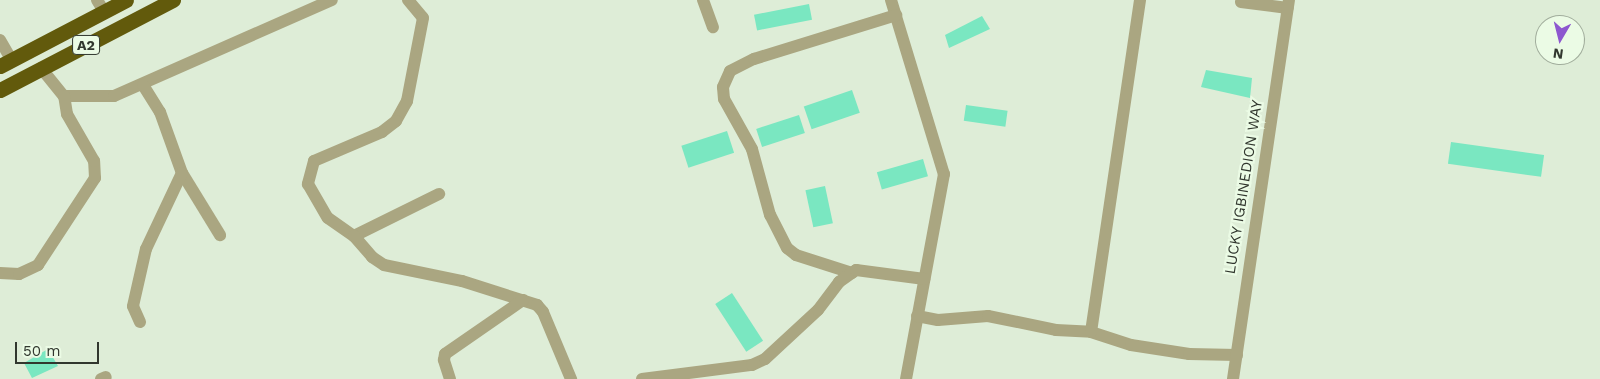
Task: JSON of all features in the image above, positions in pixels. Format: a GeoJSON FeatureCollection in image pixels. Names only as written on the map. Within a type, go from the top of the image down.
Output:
{"type":"FeatureCollection","features":[{"type":"Feature","properties":{"kind":"highway","name":"A2"},"geometry":{"type":"LineString","coordinates":[[6,63],[105,13],[126,0]]}},
{"type":"Feature","properties":{"kind":"highway","name":"A2"},"geometry":{"type":"LineString","coordinates":[[0,90],[173,0]]}},
{"type":"Feature","properties":{"kind":"street"},"geometry":{"type":"LineString","coordinates":[[97,0],[105,13]]}},
{"type":"Feature","properties":{"kind":"street"},"geometry":{"type":"LineString","coordinates":[[64,96],[114,96],[143,85],[332,0]]}},
{"type":"Feature","properties":{"kind":"street"},"geometry":{"type":"LineString","coordinates":[[408,0],[423,18],[415,72],[407,101],[400,114],[382,132],[322,155],[310,168],[308,184],[316,201],[328,218],[354,236],[372,257],[384,265],[462,281],[537,305],[543,312],[571,379]]}},
{"type":"Feature","properties":{"kind":"street"},"geometry":{"type":"LineString","coordinates":[[703,0],[713,27]]}},
{"type":"Feature","properties":{"kind":"street"},"geometry":{"type":"LineString","coordinates":[[891,0],[944,174],[906,379]]}},
{"type":"Feature","properties":{"kind":"street"},"geometry":{"type":"LineString","coordinates":[[1091,332],[1140,0]]}},
{"type":"Feature","properties":{"kind":"street"},"geometry":{"type":"LineString","coordinates":[[1241,2],[1289,4]]}},
{"type":"Feature","properties":{"kind":"street","name":"LUCKY IGBINEDION WAY"},"geometry":{"type":"LineString","coordinates":[[1233,379],[1289,4]]}},
{"type":"Feature","properties":{"kind":"street"},"geometry":{"type":"LineString","coordinates":[[852,273],[796,255],[787,248],[770,215],[752,149],[728,107],[723,87],[730,72],[754,59],[896,15]]}},
{"type":"Feature","properties":{"kind":"street"},"geometry":{"type":"LineString","coordinates":[[0,40],[6,63]]}},
{"type":"Feature","properties":{"kind":"street"},"geometry":{"type":"LineString","coordinates":[[0,274],[20,274],[38,265],[95,178],[94,161],[67,114],[64,96],[41,68]]}},
{"type":"Feature","properties":{"kind":"street"},"geometry":{"type":"LineString","coordinates":[[143,85],[160,112],[182,173],[220,235]]}},
{"type":"Feature","properties":{"kind":"street"},"geometry":{"type":"LineString","coordinates":[[140,322],[134,300],[146,249],[182,173]]}},
{"type":"Feature","properties":{"kind":"street"},"geometry":{"type":"LineString","coordinates":[[354,236],[439,194]]}},
{"type":"Feature","properties":{"kind":"street"},"geometry":{"type":"LineString","coordinates":[[642,379],[752,365],[765,359],[818,310],[839,282],[852,273],[871,270],[924,279]]}},
{"type":"Feature","properties":{"kind":"street"},"geometry":{"type":"LineString","coordinates":[[450,379],[444,360],[445,354],[523,300]]}},
{"type":"Feature","properties":{"kind":"street"},"geometry":{"type":"LineString","coordinates":[[917,316],[938,320],[988,316],[1056,330],[1091,332],[1131,345],[1189,354],[1237,355]]}},
{"type":"Feature","properties":{"kind":"building"},"geometry":{"type":"Polygon","coordinates":[[[809,4],[812,20],[757,30],[754,15],[809,4]]]}},
{"type":"Feature","properties":{"kind":"building"},"geometry":{"type":"Polygon","coordinates":[[[982,16],[990,29],[949,48],[945,35],[982,16]]]}},
{"type":"Feature","properties":{"kind":"building"},"geometry":{"type":"Polygon","coordinates":[[[1206,70],[1252,78],[1250,98],[1201,87],[1206,70]]]}},
{"type":"Feature","properties":{"kind":"building"},"geometry":{"type":"Polygon","coordinates":[[[852,90],[860,113],[812,129],[804,107],[852,90]]]}},
{"type":"Feature","properties":{"kind":"building"},"geometry":{"type":"Polygon","coordinates":[[[966,105],[1008,111],[1005,127],[964,121],[966,105]]]}},
{"type":"Feature","properties":{"kind":"building"},"geometry":{"type":"Polygon","coordinates":[[[799,115],[805,133],[762,147],[756,129],[799,115]]]}},
{"type":"Feature","properties":{"kind":"building"},"geometry":{"type":"Polygon","coordinates":[[[727,131],[734,153],[688,168],[681,146],[727,131]]]}},
{"type":"Feature","properties":{"kind":"building"},"geometry":{"type":"Polygon","coordinates":[[[1451,142],[1544,155],[1541,177],[1448,164],[1451,142]]]}},
{"type":"Feature","properties":{"kind":"building"},"geometry":{"type":"Polygon","coordinates":[[[923,159],[928,176],[882,190],[877,172],[923,159]]]}},
{"type":"Feature","properties":{"kind":"building"},"geometry":{"type":"Polygon","coordinates":[[[825,186],[833,223],[813,227],[805,190],[825,186]]]}},
{"type":"Feature","properties":{"kind":"building"},"geometry":{"type":"Polygon","coordinates":[[[732,293],[763,341],[746,352],[715,304],[732,293]]]}},
{"type":"Feature","properties":{"kind":"building"},"geometry":{"type":"Polygon","coordinates":[[[48,349],[58,366],[32,378],[24,363],[48,349]]]}}]}
